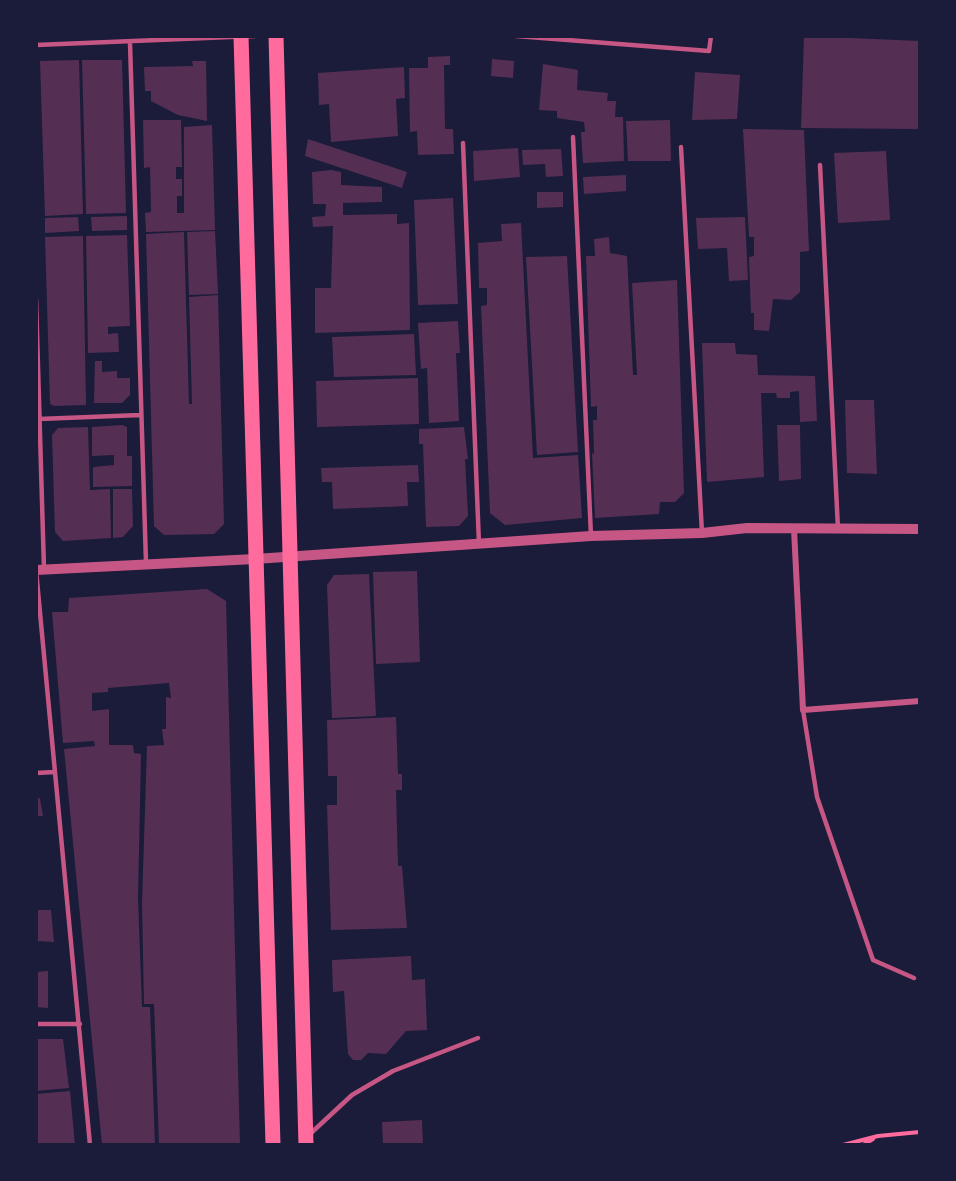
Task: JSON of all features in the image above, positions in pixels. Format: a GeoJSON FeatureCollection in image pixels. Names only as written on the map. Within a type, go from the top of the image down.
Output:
{"type":"FeatureCollection","features":[{"type":"Feature","properties":{"kind":"main road"},"geometry":{"type":"LineString","coordinates":[[276,36],[306,1141]]}},
{"type":"Feature","properties":{"kind":"main road"},"geometry":{"type":"LineString","coordinates":[[246,37],[255,559],[273,1145]]}},
{"type":"Feature","properties":{"kind":"street"},"geometry":{"type":"LineString","coordinates":[[40,570],[255,559],[591,536],[702,533],[747,528],[920,530]]}},
{"type":"Feature","properties":{"kind":"street"},"geometry":{"type":"LineString","coordinates":[[795,529],[803,710],[920,701]]}},
{"type":"Feature","properties":{"kind":"lane"},"geometry":{"type":"LineString","coordinates":[[516,36],[710,51],[711,36]]}},
{"type":"Feature","properties":{"kind":"lane"},"geometry":{"type":"LineString","coordinates":[[36,45],[246,37]]}},
{"type":"Feature","properties":{"kind":"lane"},"geometry":{"type":"LineString","coordinates":[[130,43],[146,563]]}},
{"type":"Feature","properties":{"kind":"lane"},"geometry":{"type":"LineString","coordinates":[[573,137],[591,536]]}},
{"type":"Feature","properties":{"kind":"lane"},"geometry":{"type":"LineString","coordinates":[[463,143],[479,544]]}},
{"type":"Feature","properties":{"kind":"lane"},"geometry":{"type":"LineString","coordinates":[[681,147],[702,533]]}},
{"type":"Feature","properties":{"kind":"lane"},"geometry":{"type":"LineString","coordinates":[[820,165],[838,529]]}},
{"type":"Feature","properties":{"kind":"lane"},"geometry":{"type":"LineString","coordinates":[[36,299],[40,570],[55,772],[90,1145]]}},
{"type":"Feature","properties":{"kind":"lane"},"geometry":{"type":"LineString","coordinates":[[39,419],[140,415]]}},
{"type":"Feature","properties":{"kind":"lane"},"geometry":{"type":"LineString","coordinates":[[803,710],[817,797],[873,960],[914,978]]}},
{"type":"Feature","properties":{"kind":"lane"},"geometry":{"type":"LineString","coordinates":[[36,773],[55,772]]}},
{"type":"Feature","properties":{"kind":"lane"},"geometry":{"type":"LineString","coordinates":[[36,1024],[80,1024]]}},
{"type":"Feature","properties":{"kind":"lane"},"geometry":{"type":"LineString","coordinates":[[306,1141],[352,1095],[393,1071],[478,1038]]}},
{"type":"Feature","properties":{"kind":"path"},"geometry":{"type":"LineString","coordinates":[[843,1145],[878,1136],[920,1132]]}},
{"type":"Feature","properties":{"kind":"path"},"geometry":{"type":"LineString","coordinates":[[863,1145],[878,1136]]}},
{"type":"Feature","properties":{"kind":"building"},"geometry":{"type":"Polygon","coordinates":[[[804,36],[920,41],[920,129],[801,128],[804,36]]]}},
{"type":"Feature","properties":{"kind":"building"},"geometry":{"type":"Polygon","coordinates":[[[450,56],[450,65],[444,65],[445,129],[453,129],[454,154],[418,155],[417,131],[410,132],[409,68],[428,68],[428,57],[450,56]]]}},
{"type":"Feature","properties":{"kind":"building"},"geometry":{"type":"Polygon","coordinates":[[[492,59],[514,61],[513,78],[491,76],[492,59]]]}},
{"type":"Feature","properties":{"kind":"building"},"geometry":{"type":"Polygon","coordinates":[[[79,60],[83,214],[45,216],[40,61],[79,60]]]}},
{"type":"Feature","properties":{"kind":"building"},"geometry":{"type":"Polygon","coordinates":[[[82,60],[122,60],[126,213],[86,214],[82,60]]]}},
{"type":"Feature","properties":{"kind":"building"},"geometry":{"type":"Polygon","coordinates":[[[192,61],[206,61],[207,121],[178,115],[151,101],[151,91],[145,91],[144,67],[193,66],[192,61]]]}},
{"type":"Feature","properties":{"kind":"building"},"geometry":{"type":"Polygon","coordinates":[[[543,64],[578,70],[577,90],[608,93],[607,101],[616,101],[615,117],[623,117],[624,161],[583,163],[581,132],[585,132],[584,122],[557,118],[557,111],[539,110],[543,64]]]}},
{"type":"Feature","properties":{"kind":"building"},"geometry":{"type":"Polygon","coordinates":[[[404,67],[405,98],[396,99],[398,136],[331,142],[329,104],[319,105],[318,73],[404,67]]]}},
{"type":"Feature","properties":{"kind":"building"},"geometry":{"type":"Polygon","coordinates":[[[695,72],[740,75],[737,119],[692,120],[695,72]]]}},
{"type":"Feature","properties":{"kind":"building"},"geometry":{"type":"Polygon","coordinates":[[[143,120],[181,120],[182,167],[176,167],[176,179],[182,179],[182,196],[177,196],[177,213],[184,213],[184,127],[212,125],[215,230],[146,232],[145,213],[151,212],[150,167],[144,168],[143,120]]]}},
{"type":"Feature","properties":{"kind":"building"},"geometry":{"type":"Polygon","coordinates":[[[670,120],[671,161],[628,161],[626,121],[670,120]]]}},
{"type":"Feature","properties":{"kind":"building"},"geometry":{"type":"Polygon","coordinates":[[[743,129],[804,130],[809,251],[800,252],[800,292],[791,300],[773,299],[769,331],[754,330],[754,313],[751,313],[749,257],[754,256],[754,237],[749,237],[743,129]]]}},
{"type":"Feature","properties":{"kind":"building"},"geometry":{"type":"Polygon","coordinates":[[[308,139],[407,172],[402,188],[305,156],[308,139]]]}},
{"type":"Feature","properties":{"kind":"building"},"geometry":{"type":"Polygon","coordinates":[[[518,148],[520,177],[474,181],[473,151],[518,148]]]}},
{"type":"Feature","properties":{"kind":"building"},"geometry":{"type":"Polygon","coordinates":[[[561,149],[563,176],[546,177],[545,164],[523,165],[522,150],[561,149]]]}},
{"type":"Feature","properties":{"kind":"building"},"geometry":{"type":"Polygon","coordinates":[[[886,151],[890,220],[838,223],[834,153],[886,151]]]}},
{"type":"Feature","properties":{"kind":"building"},"geometry":{"type":"Polygon","coordinates":[[[331,170],[341,172],[341,185],[382,187],[382,202],[343,203],[343,215],[397,214],[397,224],[409,223],[410,330],[315,333],[315,288],[331,288],[333,226],[313,227],[312,217],[325,216],[326,204],[313,204],[312,172],[331,170]]]}},
{"type":"Feature","properties":{"kind":"building"},"geometry":{"type":"Polygon","coordinates":[[[626,175],[626,191],[584,194],[583,177],[626,175]]]}},
{"type":"Feature","properties":{"kind":"building"},"geometry":{"type":"Polygon","coordinates":[[[537,192],[563,192],[563,207],[537,208],[537,192]]]}},
{"type":"Feature","properties":{"kind":"building"},"geometry":{"type":"Polygon","coordinates":[[[453,198],[458,304],[418,305],[414,200],[453,198]]]}},
{"type":"Feature","properties":{"kind":"building"},"geometry":{"type":"Polygon","coordinates":[[[127,216],[127,230],[92,231],[91,217],[127,216]]]}},
{"type":"Feature","properties":{"kind":"building"},"geometry":{"type":"Polygon","coordinates":[[[78,217],[79,231],[45,233],[45,218],[78,217]]]}},
{"type":"Feature","properties":{"kind":"building"},"geometry":{"type":"Polygon","coordinates":[[[745,217],[748,280],[729,281],[727,248],[698,249],[696,218],[745,217]]]}},
{"type":"Feature","properties":{"kind":"building"},"geometry":{"type":"Polygon","coordinates":[[[521,223],[533,458],[578,455],[582,518],[505,525],[490,513],[481,306],[487,305],[487,288],[479,288],[478,243],[502,241],[501,224],[521,223]]]}},
{"type":"Feature","properties":{"kind":"building"},"geometry":{"type":"Polygon","coordinates":[[[215,231],[218,294],[189,295],[187,232],[215,231]]]}},
{"type":"Feature","properties":{"kind":"building"},"geometry":{"type":"Polygon","coordinates":[[[184,232],[189,404],[192,404],[189,297],[218,295],[224,524],[214,534],[164,535],[154,526],[146,234],[184,232]]]}},
{"type":"Feature","properties":{"kind":"building"},"geometry":{"type":"Polygon","coordinates":[[[127,235],[130,326],[108,327],[108,334],[118,333],[119,352],[88,353],[86,236],[127,235]]]}},
{"type":"Feature","properties":{"kind":"building"},"geometry":{"type":"Polygon","coordinates":[[[83,236],[86,405],[54,406],[50,404],[45,237],[83,236]]]}},
{"type":"Feature","properties":{"kind":"building"},"geometry":{"type":"Polygon","coordinates":[[[609,237],[610,253],[627,256],[633,375],[637,375],[632,283],[677,280],[684,493],[675,502],[660,502],[659,514],[595,518],[592,453],[594,454],[593,420],[597,420],[597,406],[591,407],[586,256],[595,256],[594,239],[609,237]]]}},
{"type":"Feature","properties":{"kind":"building"},"geometry":{"type":"Polygon","coordinates":[[[567,256],[578,452],[537,455],[526,257],[567,256]]]}},
{"type":"Feature","properties":{"kind":"building"},"geometry":{"type":"Polygon","coordinates":[[[458,321],[460,353],[456,353],[459,421],[429,423],[427,368],[421,369],[418,323],[458,321]]]}},
{"type":"Feature","properties":{"kind":"building"},"geometry":{"type":"Polygon","coordinates":[[[414,334],[416,375],[334,377],[332,337],[414,334]]]}},
{"type":"Feature","properties":{"kind":"building"},"geometry":{"type":"Polygon","coordinates":[[[702,343],[735,343],[736,354],[757,355],[758,375],[815,376],[817,421],[800,422],[799,391],[790,392],[790,398],[777,398],[776,393],[761,393],[764,477],[707,482],[702,343]]]}},
{"type":"Feature","properties":{"kind":"building"},"geometry":{"type":"Polygon","coordinates":[[[95,361],[102,361],[102,372],[117,371],[117,378],[130,378],[130,395],[122,403],[94,403],[95,361]]]}},
{"type":"Feature","properties":{"kind":"building"},"geometry":{"type":"Polygon","coordinates":[[[418,378],[419,424],[317,427],[316,381],[418,378]]]}},
{"type":"Feature","properties":{"kind":"building"},"geometry":{"type":"Polygon","coordinates":[[[845,400],[874,400],[877,474],[847,473],[845,400]]]}},
{"type":"Feature","properties":{"kind":"building"},"geometry":{"type":"Polygon","coordinates":[[[122,425],[127,427],[127,456],[132,456],[132,486],[93,487],[93,467],[114,465],[114,455],[92,456],[92,427],[122,425]]]}},
{"type":"Feature","properties":{"kind":"building"},"geometry":{"type":"Polygon","coordinates":[[[777,425],[800,425],[801,479],[779,481],[777,425]]]}},
{"type":"Feature","properties":{"kind":"building"},"geometry":{"type":"Polygon","coordinates":[[[88,427],[90,490],[110,489],[111,538],[63,541],[55,532],[52,435],[58,428],[88,427]]]}},
{"type":"Feature","properties":{"kind":"building"},"geometry":{"type":"Polygon","coordinates":[[[464,427],[468,459],[465,459],[468,516],[459,526],[426,527],[423,444],[419,444],[419,429],[464,427]]]}},
{"type":"Feature","properties":{"kind":"building"},"geometry":{"type":"Polygon","coordinates":[[[418,465],[419,482],[407,482],[408,506],[333,509],[332,482],[322,482],[321,468],[418,465]]]}},
{"type":"Feature","properties":{"kind":"building"},"geometry":{"type":"Polygon","coordinates":[[[113,489],[132,489],[133,526],[123,537],[113,538],[113,489]]]}},
{"type":"Feature","properties":{"kind":"building"},"geometry":{"type":"Polygon","coordinates":[[[417,571],[420,662],[376,664],[373,572],[417,571]]]}},
{"type":"Feature","properties":{"kind":"building"},"geometry":{"type":"Polygon","coordinates":[[[369,574],[376,716],[332,718],[327,585],[334,575],[369,574]]]}},
{"type":"Feature","properties":{"kind":"building"},"geometry":{"type":"Polygon","coordinates":[[[207,589],[226,601],[240,1145],[159,1145],[154,1004],[144,1004],[142,903],[147,746],[164,745],[162,729],[166,729],[166,697],[171,698],[169,683],[108,688],[108,692],[92,693],[92,711],[109,709],[109,745],[133,745],[134,753],[141,754],[138,898],[142,1007],[150,1007],[155,1145],[102,1145],[64,749],[95,746],[94,741],[63,743],[52,612],[68,612],[69,598],[207,589]]]}},
{"type":"Feature","properties":{"kind":"building"},"geometry":{"type":"Polygon","coordinates":[[[396,717],[398,774],[402,774],[402,790],[396,790],[398,866],[402,866],[407,928],[331,930],[327,805],[337,805],[337,776],[328,776],[327,720],[396,717]]]}},
{"type":"Feature","properties":{"kind":"building"},"geometry":{"type":"Polygon","coordinates":[[[36,796],[40,799],[43,816],[36,816],[36,796]]]}},
{"type":"Feature","properties":{"kind":"building"},"geometry":{"type":"Polygon","coordinates":[[[36,910],[51,910],[54,942],[36,941],[36,910]]]}},
{"type":"Feature","properties":{"kind":"building"},"geometry":{"type":"Polygon","coordinates":[[[411,956],[412,980],[425,979],[427,1030],[406,1031],[386,1054],[368,1053],[361,1060],[353,1060],[348,1054],[344,991],[333,992],[332,960],[411,956]]]}},
{"type":"Feature","properties":{"kind":"building"},"geometry":{"type":"Polygon","coordinates":[[[48,971],[48,1008],[36,1007],[36,972],[48,971]]]}},
{"type":"Feature","properties":{"kind":"building"},"geometry":{"type":"Polygon","coordinates":[[[36,1039],[63,1039],[69,1088],[36,1091],[36,1039]]]}},
{"type":"Feature","properties":{"kind":"building"},"geometry":{"type":"Polygon","coordinates":[[[70,1091],[75,1145],[36,1145],[36,1094],[70,1091]]]}},
{"type":"Feature","properties":{"kind":"building"},"geometry":{"type":"Polygon","coordinates":[[[422,1120],[423,1145],[383,1145],[382,1122],[422,1120]]]}}]}
